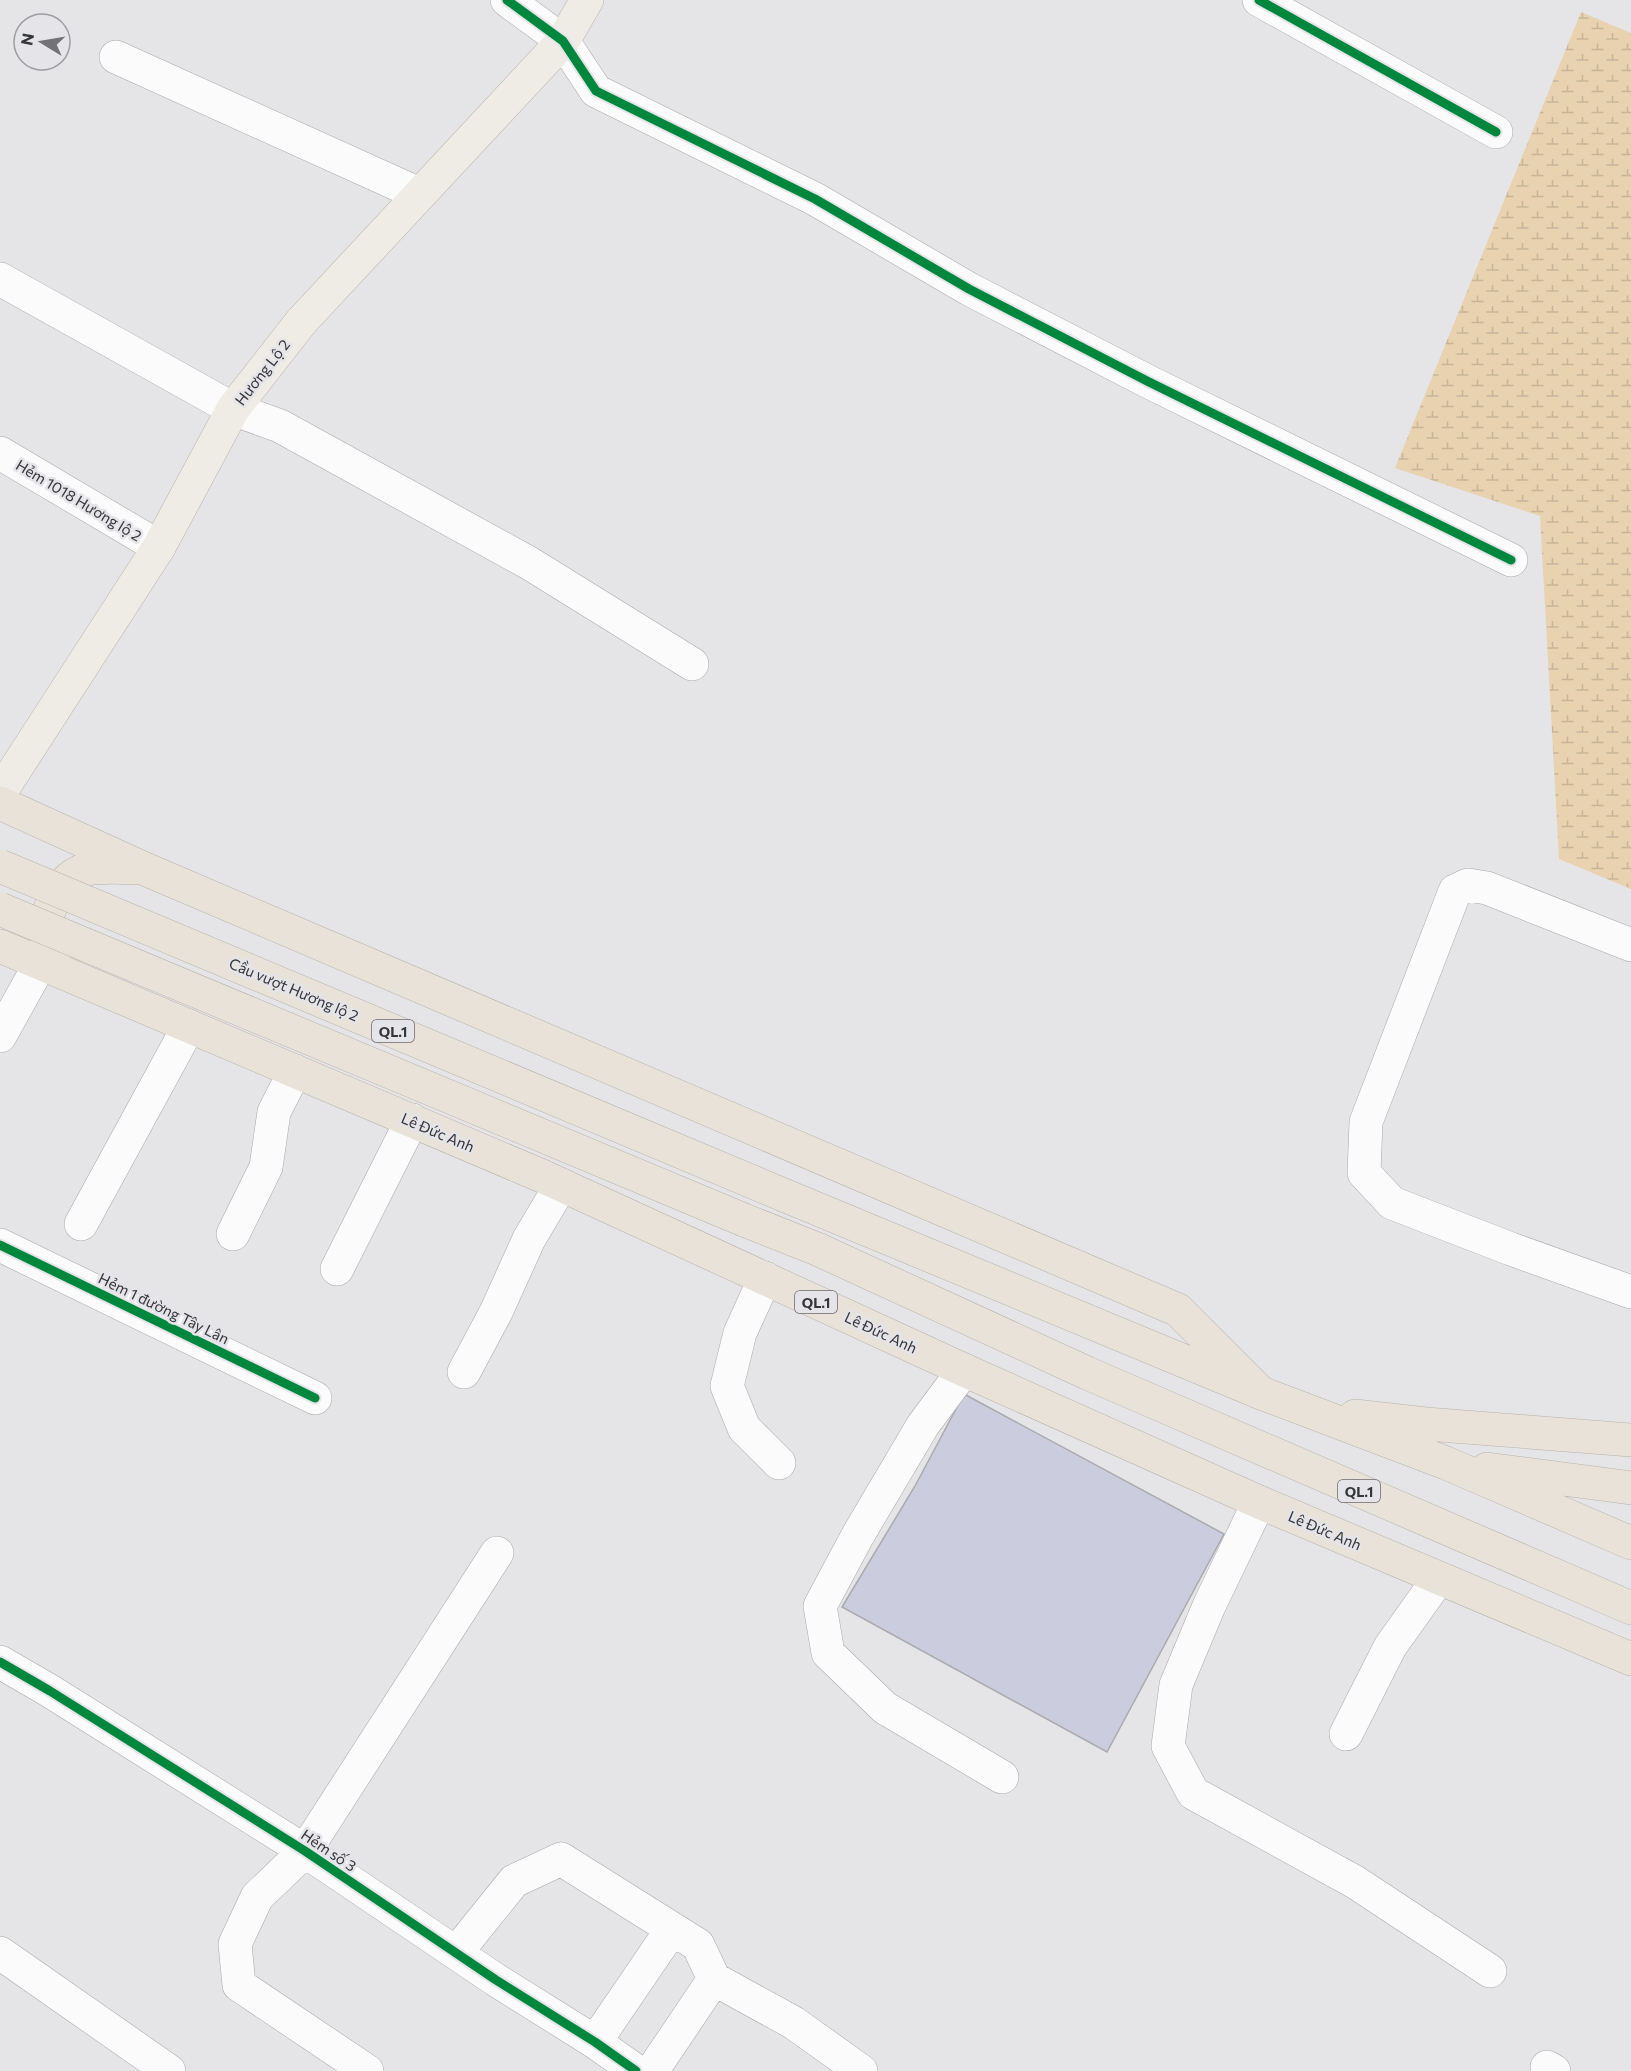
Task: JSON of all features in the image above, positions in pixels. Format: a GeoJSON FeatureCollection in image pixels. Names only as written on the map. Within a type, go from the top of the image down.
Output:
{"type":"FeatureCollection","features":[{"type":"Feature","properties":{"kind":"highway","name":"QL.1"},"geometry":{"type":"LineString","coordinates":[[0,803],[145,869],[1178,1310],[1261,1393],[1446,1463],[1631,1543]]}},
{"type":"Feature","properties":{"kind":"highway","name":"Cầu vượt Hương lộ 2"},"geometry":{"type":"LineString","coordinates":[[0,866],[1261,1393]]}},
{"type":"Feature","properties":{"kind":"highway"},"geometry":{"type":"LineString","coordinates":[[80,980],[58,964],[46,938],[48,910],[62,886],[85,870],[112,866],[145,869]]}},
{"type":"Feature","properties":{"kind":"highway","name":"QL.1"},"geometry":{"type":"LineString","coordinates":[[0,909],[817,1249],[1087,1373],[1631,1608]]}},
{"type":"Feature","properties":{"kind":"highway","name":"Lê Đức Anh"},"geometry":{"type":"LineString","coordinates":[[0,946],[561,1185],[1259,1502],[1631,1659]]}},
{"type":"Feature","properties":{"kind":"highway","name":"QL.1"},"geometry":{"type":"LineString","coordinates":[[1304,1410],[1426,1424],[1631,1440]]}},
{"type":"Feature","properties":{"kind":"highway"},"geometry":{"type":"LineString","coordinates":[[1446,1463],[1631,1488]]}},
{"type":"Feature","properties":{"kind":"main road","name":"Hương Lộ 2"},"geometry":{"type":"LineString","coordinates":[[0,793],[159,547],[233,409],[302,322],[563,41],[587,0]]}},
{"type":"Feature","properties":{"kind":"street"},"geometry":{"type":"LineString","coordinates":[[507,0],[563,41],[596,91],[815,199],[969,289],[1149,382],[1511,560]]}},
{"type":"Feature","properties":{"kind":"street"},"geometry":{"type":"LineString","coordinates":[[1259,0],[1496,132]]}},
{"type":"Feature","properties":{"kind":"street"},"geometry":{"type":"LineString","coordinates":[[116,57],[419,194]]}},
{"type":"Feature","properties":{"kind":"street"},"geometry":{"type":"LineString","coordinates":[[0,279],[233,409],[280,426],[529,563],[692,664]]}},
{"type":"Feature","properties":{"kind":"street","name":"Hẻm 1018 Hương lộ 2"},"geometry":{"type":"LineString","coordinates":[[0,453],[159,547]]}},
{"type":"Feature","properties":{"kind":"street"},"geometry":{"type":"LineString","coordinates":[[1631,945],[1487,888],[1468,885],[1455,891],[1366,1122],[1364,1173],[1392,1203],[1631,1292]]}},
{"type":"Feature","properties":{"kind":"street"},"geometry":{"type":"LineString","coordinates":[[0,1036],[40,964]]}},
{"type":"Feature","properties":{"kind":"street"},"geometry":{"type":"LineString","coordinates":[[81,1224],[189,1026]]}},
{"type":"Feature","properties":{"kind":"street"},"geometry":{"type":"LineString","coordinates":[[233,1234],[266,1167],[274,1112],[295,1071]]}},
{"type":"Feature","properties":{"kind":"street"},"geometry":{"type":"LineString","coordinates":[[337,1269],[412,1120]]}},
{"type":"Feature","properties":{"kind":"street"},"geometry":{"type":"LineString","coordinates":[[464,1372],[496,1312],[529,1239],[561,1185]]}},
{"type":"Feature","properties":{"kind":"street","name":"Hẻm 1 đường Tây Lân"},"geometry":{"type":"LineString","coordinates":[[0,1245],[315,1398]]}},
{"type":"Feature","properties":{"kind":"street"},"geometry":{"type":"LineString","coordinates":[[765,1278],[740,1334],[727,1386],[744,1428],[778,1463]]}},
{"type":"Feature","properties":{"kind":"street"},"geometry":{"type":"LineString","coordinates":[[964,1370],[923,1425],[858,1534],[820,1606],[828,1653],[885,1708],[1002,1777]]}},
{"type":"Feature","properties":{"kind":"street"},"geometry":{"type":"LineString","coordinates":[[1259,1502],[1209,1606],[1176,1685],[1168,1746],[1193,1793],[1355,1882],[1490,1971]]}},
{"type":"Feature","properties":{"kind":"street"},"geometry":{"type":"LineString","coordinates":[[367,2071],[239,1985],[235,1944],[257,1897],[305,1851],[497,1553]]}},
{"type":"Feature","properties":{"kind":"street"},"geometry":{"type":"LineString","coordinates":[[1346,1734],[1390,1647],[1439,1578]]}},
{"type":"Feature","properties":{"kind":"street","name":"Hẻm số 3"},"geometry":{"type":"LineString","coordinates":[[0,1662],[305,1851],[636,2071]]}},
{"type":"Feature","properties":{"kind":"street"},"geometry":{"type":"LineString","coordinates":[[456,1953],[514,1881],[561,1859],[698,1945],[714,1979],[794,2023],[861,2071]]}},
{"type":"Feature","properties":{"kind":"street"},"geometry":{"type":"LineString","coordinates":[[595,2042],[672,1929]]}},
{"type":"Feature","properties":{"kind":"street"},"geometry":{"type":"LineString","coordinates":[[0,1953],[170,2071]]}},
{"type":"Feature","properties":{"kind":"street"},"geometry":{"type":"LineString","coordinates":[[652,2071],[714,1979]]}},
{"type":"Feature","properties":{"kind":"green space"},"geometry":{"type":"Polygon","coordinates":[[[1581,12],[1631,33],[1631,889],[1559,859],[1540,516],[1395,468],[1581,12]]]}},
{"type":"Feature","properties":{"kind":"building"},"geometry":{"type":"Polygon","coordinates":[[[964,1394],[1224,1534],[1107,1752],[842,1607],[915,1486],[964,1394]]]}},
{"type":"Feature","properties":{"kind":"cycle path"},"geometry":{"type":"LineString","coordinates":[[507,0],[563,41],[596,91],[815,199],[969,289],[1149,382],[1511,560]]}},
{"type":"Feature","properties":{"kind":"cycle path"},"geometry":{"type":"LineString","coordinates":[[1259,0],[1496,132]]}},
{"type":"Feature","properties":{"kind":"cycle path"},"geometry":{"type":"LineString","coordinates":[[0,1245],[315,1398]]}},
{"type":"Feature","properties":{"kind":"cycle path"},"geometry":{"type":"LineString","coordinates":[[0,1662],[305,1851],[636,2071]]}}]}
